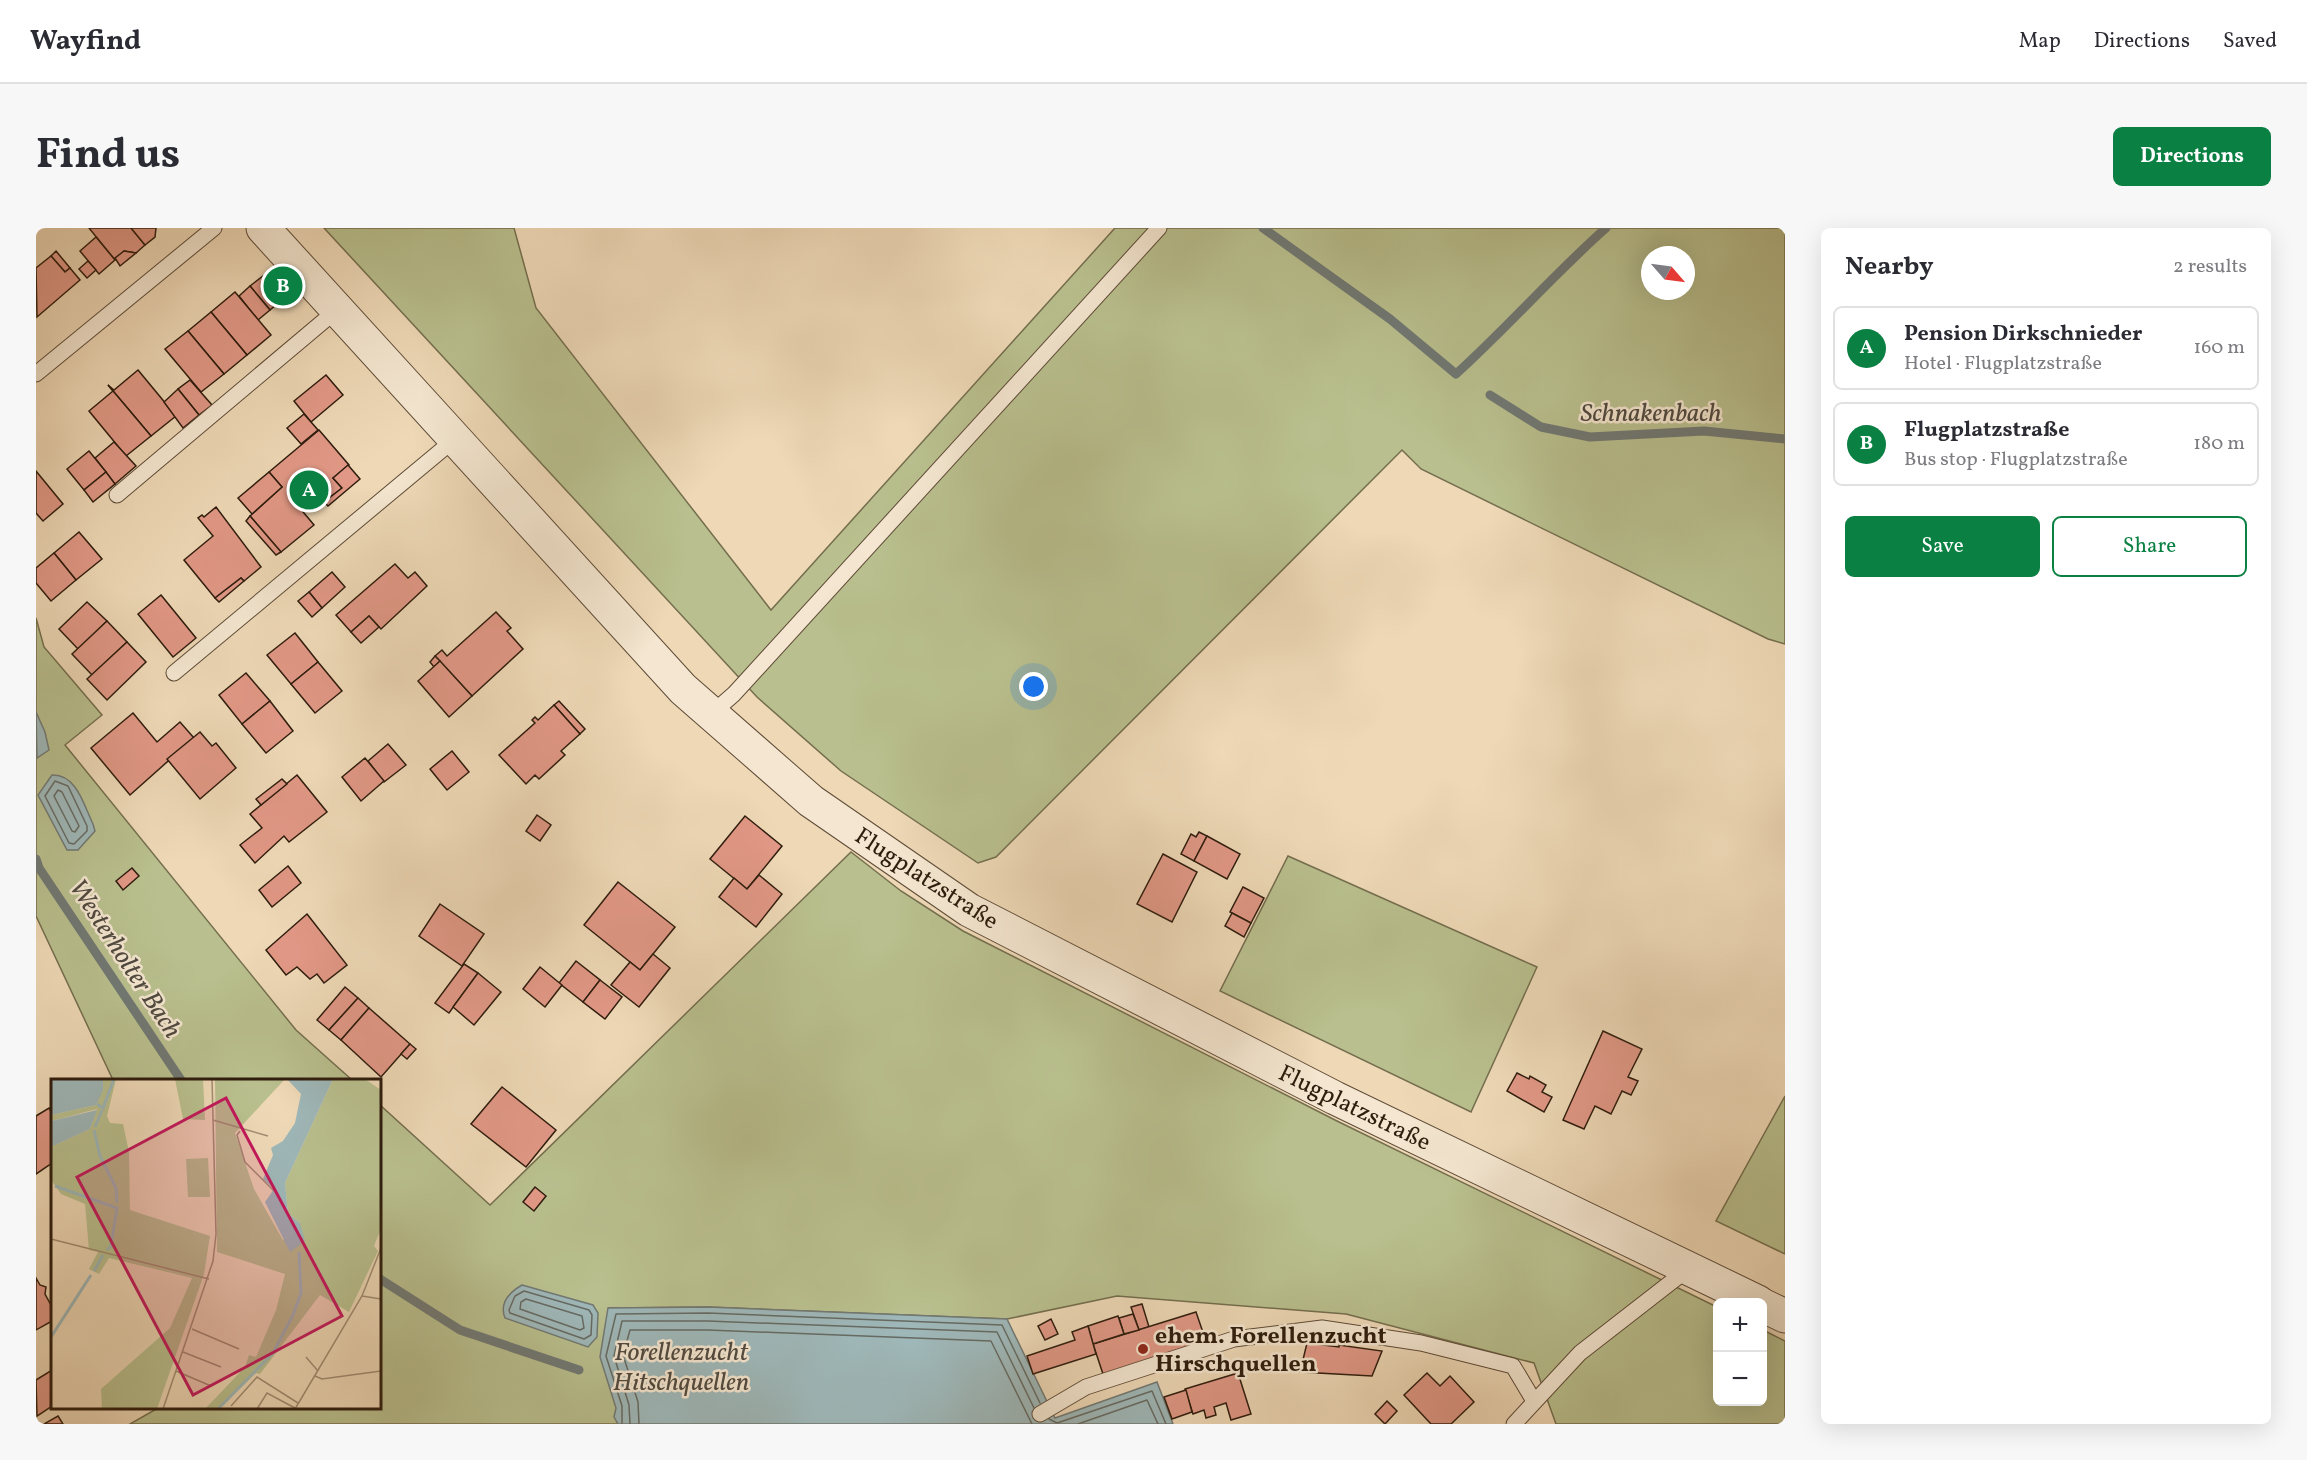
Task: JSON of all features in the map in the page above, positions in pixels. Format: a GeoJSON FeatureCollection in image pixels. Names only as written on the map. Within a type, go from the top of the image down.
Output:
{"type":"FeatureCollection","features":[{"type":"Feature","properties":{"kind":"street","name":"Flugplatzstraße"},"geometry":{"type":"LineString","coordinates":[[263,228],[607,608],[710,715],[811,801],[969,910],[1335,1098],[1750,1298]]}},
{"type":"Feature","properties":{"kind":"street"},"geometry":{"type":"LineString","coordinates":[[1767,1307],[1785,1316]]}},
{"type":"Feature","properties":{"kind":"lane"},"geometry":{"type":"LineString","coordinates":[[36,374],[214,228]]}},
{"type":"Feature","properties":{"kind":"lane"},"geometry":{"type":"LineString","coordinates":[[710,715],[734,694],[1159,228]]}},
{"type":"Feature","properties":{"kind":"lane"},"geometry":{"type":"LineString","coordinates":[[117,495],[338,309]]}},
{"type":"Feature","properties":{"kind":"lane"},"geometry":{"type":"LineString","coordinates":[[174,673],[455,439]]}},
{"type":"Feature","properties":{"kind":"lane"},"geometry":{"type":"LineString","coordinates":[[1514,1424],[1580,1353],[1688,1269]]}},
{"type":"Feature","properties":{"kind":"lane"},"geometry":{"type":"LineString","coordinates":[[1040,1414],[1086,1387],[1234,1339],[1322,1328],[1421,1343],[1514,1366],[1534,1401]]}},
{"type":"Feature","properties":{"kind":"green space"},"geometry":{"type":"Polygon","coordinates":[[[324,228],[514,228],[536,308],[771,610],[1115,228],[1785,228],[1785,644],[1768,639],[1421,469],[1402,450],[996,857],[978,863],[841,771],[757,697],[324,228]]]}},
{"type":"Feature","properties":{"kind":"green space"},"geometry":{"type":"Polygon","coordinates":[[[36,618],[44,647],[102,715],[65,745],[296,1030],[351,1079],[113,1079],[36,916],[36,618]]]}},
{"type":"Feature","properties":{"kind":"green space"},"geometry":{"type":"Polygon","coordinates":[[[851,852],[901,891],[963,931],[1337,1121],[1713,1305],[1713,1406],[1767,1406],[1767,1332],[1785,1341],[1785,1424],[1556,1424],[1534,1363],[1346,1314],[1117,1296],[1007,1319],[708,1307],[609,1308],[624,1424],[130,1424],[156,1409],[381,1409],[381,1106],[490,1205],[851,852]]]}},
{"type":"Feature","properties":{"kind":"green space"},"geometry":{"type":"Polygon","coordinates":[[[1288,856],[1537,967],[1471,1112],[1220,991],[1288,856]]]}},
{"type":"Feature","properties":{"kind":"green space"},"geometry":{"type":"Polygon","coordinates":[[[1785,1096],[1785,1254],[1716,1221],[1785,1096]]]}},
{"type":"Feature","properties":{"kind":"water"},"geometry":{"type":"Polygon","coordinates":[[[36,712],[45,732],[49,750],[37,758],[36,712]]]}},
{"type":"Feature","properties":{"kind":"water"},"geometry":{"type":"Polygon","coordinates":[[[52,775],[61,776],[74,785],[93,824],[95,831],[78,850],[67,850],[38,795],[52,775]]]}},
{"type":"Feature","properties":{"kind":"water"},"geometry":{"type":"Polygon","coordinates":[[[522,1285],[593,1305],[598,1313],[597,1337],[588,1347],[505,1318],[503,1308],[507,1298],[522,1285]]]}},
{"type":"Feature","properties":{"kind":"water","name":"Forellenzucht Hitschquellen"},"geometry":{"type":"Polygon","coordinates":[[[708,1307],[1007,1319],[1055,1418],[1157,1382],[1173,1424],[618,1424],[614,1417],[616,1408],[600,1357],[608,1308],[708,1307]]]}},
{"type":"Feature","properties":{"kind":"building"},"geometry":{"type":"Polygon","coordinates":[[[89,228],[131,228],[145,245],[136,253],[124,251],[115,260],[89,228]]]}},
{"type":"Feature","properties":{"kind":"building"},"geometry":{"type":"Polygon","coordinates":[[[131,228],[156,228],[155,237],[145,245],[131,228]]]}},
{"type":"Feature","properties":{"kind":"building"},"geometry":{"type":"Polygon","coordinates":[[[96,237],[115,260],[99,274],[80,251],[96,237]]]}},
{"type":"Feature","properties":{"kind":"building"},"geometry":{"type":"Polygon","coordinates":[[[56,251],[70,268],[65,272],[51,256],[56,251]]]}},
{"type":"Feature","properties":{"kind":"building"},"geometry":{"type":"Polygon","coordinates":[[[124,251],[136,253],[120,266],[115,258],[124,251]]]}},
{"type":"Feature","properties":{"kind":"building"},"geometry":{"type":"Polygon","coordinates":[[[51,256],[65,272],[70,268],[80,280],[37,317],[36,268],[51,256]]]}},
{"type":"Feature","properties":{"kind":"building"},"geometry":{"type":"Polygon","coordinates":[[[88,261],[96,270],[87,278],[79,269],[88,261]]]}},
{"type":"Feature","properties":{"kind":"building"},"geometry":{"type":"Polygon","coordinates":[[[263,276],[282,300],[270,310],[250,286],[263,276]]]}},
{"type":"Feature","properties":{"kind":"building"},"geometry":{"type":"Polygon","coordinates":[[[250,286],[270,310],[258,320],[239,296],[250,286]]]}},
{"type":"Feature","properties":{"kind":"building"},"geometry":{"type":"Polygon","coordinates":[[[235,292],[271,335],[247,355],[211,312],[235,292]]]}},
{"type":"Feature","properties":{"kind":"building"},"geometry":{"type":"Polygon","coordinates":[[[211,312],[247,355],[224,374],[188,331],[211,312]]]}},
{"type":"Feature","properties":{"kind":"building"},"geometry":{"type":"Polygon","coordinates":[[[188,331],[224,374],[201,392],[165,349],[188,331]]]}},
{"type":"Feature","properties":{"kind":"building"},"geometry":{"type":"Polygon","coordinates":[[[138,370],[176,416],[151,436],[108,385],[114,390],[138,370]]]}},
{"type":"Feature","properties":{"kind":"building"},"geometry":{"type":"Polygon","coordinates":[[[326,375],[343,395],[311,422],[294,401],[326,375]]]}},
{"type":"Feature","properties":{"kind":"building"},"geometry":{"type":"Polygon","coordinates":[[[190,380],[212,405],[199,415],[178,389],[190,380]]]}},
{"type":"Feature","properties":{"kind":"building"},"geometry":{"type":"Polygon","coordinates":[[[108,385],[151,436],[126,456],[89,411],[113,391],[108,385]]]}},
{"type":"Feature","properties":{"kind":"building"},"geometry":{"type":"Polygon","coordinates":[[[178,389],[199,415],[183,428],[164,402],[178,389]]]}},
{"type":"Feature","properties":{"kind":"building"},"geometry":{"type":"Polygon","coordinates":[[[304,414],[318,430],[301,444],[287,428],[304,414]]]}},
{"type":"Feature","properties":{"kind":"building"},"geometry":{"type":"Polygon","coordinates":[[[319,430],[349,465],[333,478],[342,488],[324,502],[316,493],[299,507],[314,525],[281,552],[250,516],[282,487],[269,472],[319,430]]]}},
{"type":"Feature","properties":{"kind":"building"},"geometry":{"type":"Polygon","coordinates":[[[114,442],[136,466],[115,484],[95,458],[114,442]]]}},
{"type":"Feature","properties":{"kind":"building"},"geometry":{"type":"Polygon","coordinates":[[[89,451],[106,472],[84,490],[67,469],[89,451]]]}},
{"type":"Feature","properties":{"kind":"building"},"geometry":{"type":"Polygon","coordinates":[[[348,465],[360,479],[328,506],[324,502],[342,488],[333,478],[348,465]]]}},
{"type":"Feature","properties":{"kind":"building"},"geometry":{"type":"Polygon","coordinates":[[[36,471],[63,504],[43,521],[36,513],[36,471]]]}},
{"type":"Feature","properties":{"kind":"building"},"geometry":{"type":"Polygon","coordinates":[[[106,472],[115,484],[93,502],[84,490],[106,472]]]}},
{"type":"Feature","properties":{"kind":"building"},"geometry":{"type":"Polygon","coordinates":[[[269,472],[282,487],[252,514],[238,498],[269,472]]]}},
{"type":"Feature","properties":{"kind":"building"},"geometry":{"type":"Polygon","coordinates":[[[216,507],[261,567],[244,581],[241,578],[215,598],[184,560],[213,536],[198,518],[202,515],[204,517],[216,507]]]}},
{"type":"Feature","properties":{"kind":"building"},"geometry":{"type":"Polygon","coordinates":[[[250,516],[281,552],[276,555],[246,521],[250,516]]]}},
{"type":"Feature","properties":{"kind":"building"},"geometry":{"type":"Polygon","coordinates":[[[79,532],[102,559],[76,580],[54,553],[79,532]]]}},
{"type":"Feature","properties":{"kind":"building"},"geometry":{"type":"Polygon","coordinates":[[[54,553],[76,580],[51,601],[36,583],[36,568],[54,553]]]}},
{"type":"Feature","properties":{"kind":"building"},"geometry":{"type":"Polygon","coordinates":[[[395,564],[408,578],[415,572],[427,586],[381,629],[369,616],[351,632],[336,615],[395,564]]]}},
{"type":"Feature","properties":{"kind":"building"},"geometry":{"type":"Polygon","coordinates":[[[332,572],[345,587],[322,608],[309,592],[332,572]]]}},
{"type":"Feature","properties":{"kind":"building"},"geometry":{"type":"Polygon","coordinates":[[[241,578],[244,581],[219,602],[215,598],[241,578]]]}},
{"type":"Feature","properties":{"kind":"building"},"geometry":{"type":"Polygon","coordinates":[[[309,592],[322,608],[312,617],[298,601],[309,592]]]}},
{"type":"Feature","properties":{"kind":"building"},"geometry":{"type":"Polygon","coordinates":[[[161,595],[196,638],[173,657],[138,614],[161,595]]]}},
{"type":"Feature","properties":{"kind":"building"},"geometry":{"type":"Polygon","coordinates":[[[87,602],[107,621],[78,649],[59,629],[87,602]]]}},
{"type":"Feature","properties":{"kind":"building"},"geometry":{"type":"Polygon","coordinates":[[[496,612],[511,628],[507,631],[523,649],[472,696],[435,656],[442,650],[447,656],[496,612]]]}},
{"type":"Feature","properties":{"kind":"building"},"geometry":{"type":"Polygon","coordinates":[[[369,616],[379,627],[361,643],[351,632],[369,616]]]}},
{"type":"Feature","properties":{"kind":"building"},"geometry":{"type":"Polygon","coordinates":[[[107,621],[127,642],[92,675],[72,654],[107,621]]]}},
{"type":"Feature","properties":{"kind":"building"},"geometry":{"type":"Polygon","coordinates":[[[295,633],[318,662],[291,684],[267,655],[295,633]]]}},
{"type":"Feature","properties":{"kind":"building"},"geometry":{"type":"Polygon","coordinates":[[[127,642],[146,662],[107,700],[87,679],[127,642]]]}},
{"type":"Feature","properties":{"kind":"building"},"geometry":{"type":"Polygon","coordinates":[[[435,656],[440,661],[434,667],[430,662],[435,656]]]}},
{"type":"Feature","properties":{"kind":"building"},"geometry":{"type":"Polygon","coordinates":[[[440,661],[472,696],[449,717],[418,681],[440,661]]]}},
{"type":"Feature","properties":{"kind":"building"},"geometry":{"type":"Polygon","coordinates":[[[318,662],[342,691],[315,713],[291,684],[318,662]]]}},
{"type":"Feature","properties":{"kind":"building"},"geometry":{"type":"Polygon","coordinates":[[[246,673],[270,701],[242,724],[219,695],[246,673]]]}},
{"type":"Feature","properties":{"kind":"building"},"geometry":{"type":"Polygon","coordinates":[[[270,701],[293,731],[266,753],[242,724],[270,701]]]}},
{"type":"Feature","properties":{"kind":"building"},"geometry":{"type":"Polygon","coordinates":[[[559,701],[585,729],[580,734],[554,705],[559,701]]]}},
{"type":"Feature","properties":{"kind":"building"},"geometry":{"type":"Polygon","coordinates":[[[554,705],[580,734],[561,751],[565,755],[539,779],[535,775],[526,784],[499,755],[535,723],[532,720],[535,717],[538,720],[554,705]]]}},
{"type":"Feature","properties":{"kind":"building"},"geometry":{"type":"Polygon","coordinates":[[[133,713],[157,742],[180,722],[194,738],[130,795],[91,748],[133,713]]]}},
{"type":"Feature","properties":{"kind":"building"},"geometry":{"type":"Polygon","coordinates":[[[200,732],[212,746],[216,743],[236,768],[200,799],[167,759],[200,732]]]}},
{"type":"Feature","properties":{"kind":"building"},"geometry":{"type":"Polygon","coordinates":[[[388,744],[406,765],[384,782],[368,761],[388,744]]]}},
{"type":"Feature","properties":{"kind":"building"},"geometry":{"type":"Polygon","coordinates":[[[452,751],[469,772],[447,790],[430,769],[452,751]]]}},
{"type":"Feature","properties":{"kind":"building"},"geometry":{"type":"Polygon","coordinates":[[[365,758],[384,781],[361,801],[342,777],[365,758]]]}},
{"type":"Feature","properties":{"kind":"building"},"geometry":{"type":"Polygon","coordinates":[[[297,775],[327,812],[289,842],[284,836],[255,863],[240,845],[262,828],[250,814],[297,775]]]}},
{"type":"Feature","properties":{"kind":"building"},"geometry":{"type":"Polygon","coordinates":[[[282,779],[287,784],[261,805],[256,799],[282,779]]]}},
{"type":"Feature","properties":{"kind":"building"},"geometry":{"type":"Polygon","coordinates":[[[537,815],[551,825],[540,841],[526,831],[537,815]]]}},
{"type":"Feature","properties":{"kind":"building"},"geometry":{"type":"Polygon","coordinates":[[[745,816],[782,846],[747,889],[710,859],[745,816]]]}},
{"type":"Feature","properties":{"kind":"building"},"geometry":{"type":"Polygon","coordinates":[[[1199,832],[1207,836],[1194,861],[1181,854],[1191,834],[1196,837],[1199,832]]]}},
{"type":"Feature","properties":{"kind":"building"},"geometry":{"type":"Polygon","coordinates":[[[1207,836],[1240,854],[1227,879],[1194,861],[1207,836]]]}},
{"type":"Feature","properties":{"kind":"building"},"geometry":{"type":"Polygon","coordinates":[[[1163,854],[1197,872],[1172,922],[1137,904],[1163,854]]]}},
{"type":"Feature","properties":{"kind":"building"},"geometry":{"type":"Polygon","coordinates":[[[288,866],[301,883],[272,907],[259,890],[288,866]]]}},
{"type":"Feature","properties":{"kind":"building"},"geometry":{"type":"Polygon","coordinates":[[[132,868],[139,876],[123,890],[116,881],[132,868]]]}},
{"type":"Feature","properties":{"kind":"building"},"geometry":{"type":"Polygon","coordinates":[[[759,875],[782,894],[756,927],[719,897],[734,878],[747,889],[759,875]]]}},
{"type":"Feature","properties":{"kind":"building"},"geometry":{"type":"Polygon","coordinates":[[[618,882],[675,927],[640,970],[584,925],[618,882]]]}},
{"type":"Feature","properties":{"kind":"building"},"geometry":{"type":"Polygon","coordinates":[[[1243,887],[1264,898],[1251,923],[1230,912],[1243,887]]]}},
{"type":"Feature","properties":{"kind":"building"},"geometry":{"type":"Polygon","coordinates":[[[440,904],[484,934],[462,966],[419,936],[440,904]]]}},
{"type":"Feature","properties":{"kind":"building"},"geometry":{"type":"Polygon","coordinates":[[[1232,913],[1251,923],[1244,937],[1225,926],[1232,913]]]}},
{"type":"Feature","properties":{"kind":"building"},"geometry":{"type":"Polygon","coordinates":[[[307,914],[347,965],[324,983],[317,974],[310,979],[297,967],[286,975],[266,950],[307,914]]]}},
{"type":"Feature","properties":{"kind":"building"},"geometry":{"type":"Polygon","coordinates":[[[653,954],[670,968],[639,1007],[611,985],[630,962],[640,970],[653,954]]]}},
{"type":"Feature","properties":{"kind":"building"},"geometry":{"type":"Polygon","coordinates":[[[576,961],[600,980],[583,1002],[559,983],[576,961]]]}},
{"type":"Feature","properties":{"kind":"building"},"geometry":{"type":"Polygon","coordinates":[[[464,964],[478,973],[449,1013],[435,1003],[464,964]]]}},
{"type":"Feature","properties":{"kind":"building"},"geometry":{"type":"Polygon","coordinates":[[[540,967],[562,985],[545,1007],[523,989],[540,967]]]}},
{"type":"Feature","properties":{"kind":"building"},"geometry":{"type":"Polygon","coordinates":[[[478,973],[501,992],[474,1025],[453,1007],[478,973]]]}},
{"type":"Feature","properties":{"kind":"building"},"geometry":{"type":"Polygon","coordinates":[[[600,980],[622,997],[605,1019],[583,1002],[600,980]]]}},
{"type":"Feature","properties":{"kind":"building"},"geometry":{"type":"Polygon","coordinates":[[[345,987],[358,998],[329,1030],[317,1020],[345,987]]]}},
{"type":"Feature","properties":{"kind":"building"},"geometry":{"type":"Polygon","coordinates":[[[358,998],[369,1008],[341,1040],[329,1030],[358,998]]]}},
{"type":"Feature","properties":{"kind":"building"},"geometry":{"type":"Polygon","coordinates":[[[369,1008],[410,1044],[381,1077],[341,1040],[369,1008]]]}},
{"type":"Feature","properties":{"kind":"building"},"geometry":{"type":"Polygon","coordinates":[[[1603,1031],[1642,1049],[1628,1077],[1638,1081],[1631,1095],[1622,1091],[1611,1114],[1595,1106],[1584,1129],[1563,1120],[1603,1031]]]}},
{"type":"Feature","properties":{"kind":"building"},"geometry":{"type":"Polygon","coordinates":[[[410,1044],[416,1049],[407,1059],[401,1054],[410,1044]]]}},
{"type":"Feature","properties":{"kind":"building"},"geometry":{"type":"Polygon","coordinates":[[[1517,1073],[1529,1079],[1530,1076],[1546,1085],[1542,1092],[1552,1097],[1544,1112],[1507,1091],[1517,1073]]]}},
{"type":"Feature","properties":{"kind":"building"},"geometry":{"type":"Polygon","coordinates":[[[502,1087],[556,1130],[526,1167],[471,1124],[502,1087]]]}},
{"type":"Feature","properties":{"kind":"building"},"geometry":{"type":"Polygon","coordinates":[[[49,1108],[51,1111],[51,1164],[36,1174],[36,1116],[49,1108]]]}},
{"type":"Feature","properties":{"kind":"building"},"geometry":{"type":"Polygon","coordinates":[[[535,1187],[546,1196],[534,1211],[523,1202],[535,1187]]]}},
{"type":"Feature","properties":{"kind":"building"},"geometry":{"type":"Polygon","coordinates":[[[36,1278],[40,1285],[46,1287],[45,1294],[51,1305],[51,1322],[36,1330],[36,1278]]]}},
{"type":"Feature","properties":{"kind":"building"},"geometry":{"type":"Polygon","coordinates":[[[1142,1304],[1149,1327],[1139,1330],[1131,1307],[1142,1304]]]}},
{"type":"Feature","properties":{"kind":"building","name":"ehem. Forellenzucht Hirschquellen"},"geometry":{"type":"Polygon","coordinates":[[[1196,1312],[1207,1344],[1104,1377],[1093,1344],[1196,1312]]]}},
{"type":"Feature","properties":{"kind":"building"},"geometry":{"type":"Polygon","coordinates":[[[1133,1314],[1139,1330],[1124,1334],[1119,1318],[1133,1314]]]}},
{"type":"Feature","properties":{"kind":"building"},"geometry":{"type":"Polygon","coordinates":[[[1118,1316],[1124,1334],[1093,1344],[1088,1326],[1118,1316]]]}},
{"type":"Feature","properties":{"kind":"building"},"geometry":{"type":"Polygon","coordinates":[[[1051,1319],[1058,1334],[1045,1340],[1038,1326],[1051,1319]]]}},
{"type":"Feature","properties":{"kind":"building"},"geometry":{"type":"Polygon","coordinates":[[[1088,1326],[1096,1354],[1033,1374],[1027,1356],[1075,1340],[1072,1332],[1088,1326]]]}},
{"type":"Feature","properties":{"kind":"building"},"geometry":{"type":"Polygon","coordinates":[[[1307,1343],[1382,1351],[1372,1376],[1300,1372],[1307,1343]]]}},
{"type":"Feature","properties":{"kind":"building"},"geometry":{"type":"Polygon","coordinates":[[[51,1371],[51,1407],[37,1416],[36,1380],[51,1371]]]}},
{"type":"Feature","properties":{"kind":"building"},"geometry":{"type":"Polygon","coordinates":[[[1238,1373],[1251,1414],[1231,1420],[1226,1403],[1214,1407],[1216,1415],[1206,1418],[1204,1410],[1193,1414],[1185,1389],[1238,1373]]]}},
{"type":"Feature","properties":{"kind":"building"},"geometry":{"type":"Polygon","coordinates":[[[1427,1373],[1440,1386],[1450,1376],[1474,1402],[1451,1424],[1431,1424],[1404,1395],[1427,1373]]]}},
{"type":"Feature","properties":{"kind":"building"},"geometry":{"type":"Polygon","coordinates":[[[1186,1390],[1192,1412],[1172,1419],[1164,1397],[1186,1390]]]}},
{"type":"Feature","properties":{"kind":"building"},"geometry":{"type":"Polygon","coordinates":[[[1387,1401],[1397,1411],[1385,1424],[1375,1414],[1387,1401]]]}},
{"type":"Feature","properties":{"kind":"building"},"geometry":{"type":"Polygon","coordinates":[[[58,1416],[63,1424],[44,1424],[58,1416]]]}},
{"type":"Feature","properties":{"kind":"waterway","name":"Schnakenbach"},"geometry":{"type":"LineString","coordinates":[[1263,228],[1390,319],[1456,374],[1606,228]]}},
{"type":"Feature","properties":{"kind":"waterway","name":"Schnakenbach"},"geometry":{"type":"LineString","coordinates":[[1490,395],[1541,427],[1590,437],[1704,431],[1785,439]]}},
{"type":"Feature","properties":{"kind":"waterway","name":"Westerholter Bach"},"geometry":{"type":"LineString","coordinates":[[36,859],[39,868],[180,1079]]}},
{"type":"Feature","properties":{"kind":"waterway","name":"Westerholter Bach"},"geometry":{"type":"LineString","coordinates":[[381,1280],[460,1330],[579,1370]]}},
{"type":"Feature","properties":{"kind":"place","name":"Flugplatzstraße"},"geometry":{"type":"Point","coordinates":[283,286]}},
{"type":"Feature","properties":{"kind":"place","name":"Pension Dirkschnieder"},"geometry":{"type":"Point","coordinates":[309,490]}},
{"type":"Feature","properties":{"kind":"place","name":"ehem. Forellenzucht Hirschquellen"},"geometry":{"type":"Point","coordinates":[1143,1349]}}]}
